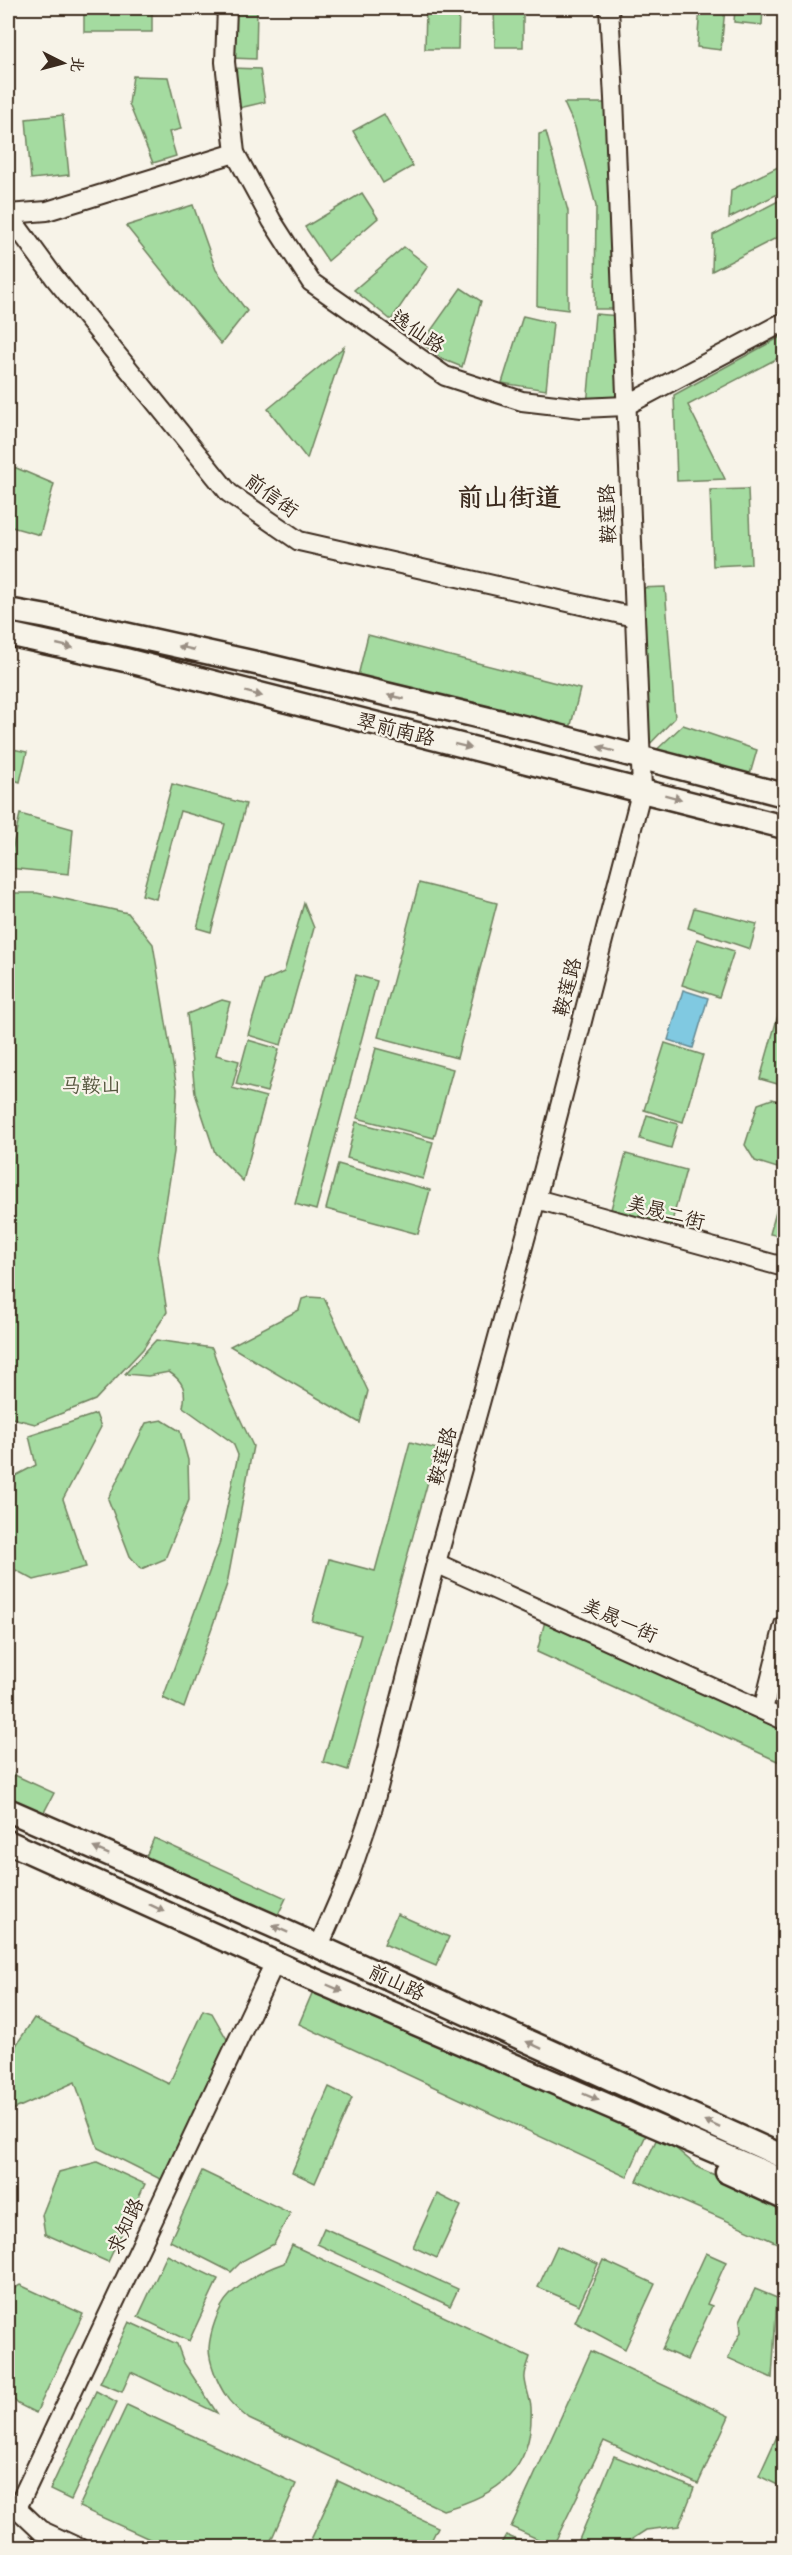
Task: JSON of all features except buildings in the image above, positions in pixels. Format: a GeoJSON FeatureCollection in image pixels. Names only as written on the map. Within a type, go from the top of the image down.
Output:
{"type":"FeatureCollection","features":[{"type":"Feature","properties":{"kind":"main road","name":"翠前南路"},"geometry":{"type":"LineString","coordinates":[[8,610],[265,665],[539,731],[784,795]]}},
{"type":"Feature","properties":{"kind":"main road","name":"翠前南路"},"geometry":{"type":"LineString","coordinates":[[8,634],[125,660],[642,789],[784,827]]}},
{"type":"Feature","properties":{"kind":"main road","name":"前山路"},"geometry":{"type":"LineString","coordinates":[[8,1810],[319,1946],[778,2153]]}},
{"type":"Feature","properties":{"kind":"main road","name":"前山路"},"geometry":{"type":"LineString","coordinates":[[8,1842],[275,1962],[784,2181]]}},
{"type":"Feature","properties":{"kind":"main road"},"geometry":{"type":"LineString","coordinates":[[656,2125],[707,2163],[784,2198]]}},
{"type":"Feature","properties":{"kind":"street","name":"逸仙路"},"geometry":{"type":"LineString","coordinates":[[227,8],[225,62],[235,153],[272,221],[311,282],[445,376],[522,401],[582,408],[625,406],[784,321]]}},
{"type":"Feature","properties":{"kind":"street","name":"鞍莲路"},"geometry":{"type":"LineString","coordinates":[[319,1946],[349,1877],[373,1807],[436,1563],[536,1199],[642,789],[609,8]]}},
{"type":"Feature","properties":{"kind":"street"},"geometry":{"type":"LineString","coordinates":[[8,214],[47,211],[235,153]]}},
{"type":"Feature","properties":{"kind":"street","name":"前信街"},"geometry":{"type":"LineString","coordinates":[[8,214],[54,277],[229,493],[299,541],[634,617]]}},
{"type":"Feature","properties":{"kind":"street","name":"美晟二街"},"geometry":{"type":"LineString","coordinates":[[536,1199],[784,1267]]}},
{"type":"Feature","properties":{"kind":"street","name":"美晟一街"},"geometry":{"type":"LineString","coordinates":[[436,1563],[784,1720]]}},
{"type":"Feature","properties":{"kind":"street"},"geometry":{"type":"LineString","coordinates":[[762,1710],[784,1625]]}},
{"type":"Feature","properties":{"kind":"street","name":"求知路"},"geometry":{"type":"LineString","coordinates":[[79,2547],[40,2530],[17,2508],[275,1962]]}},
{"type":"Feature","properties":{"kind":"green space"},"geometry":{"type":"Polygon","coordinates":[[[84,8],[152,8],[152,32],[84,32],[84,8]]]}},
{"type":"Feature","properties":{"kind":"green space"},"geometry":{"type":"Polygon","coordinates":[[[233,8],[257,8],[256,59],[230,58],[233,8]]]}},
{"type":"Feature","properties":{"kind":"green space"},"geometry":{"type":"Polygon","coordinates":[[[426,8],[459,8],[458,49],[425,49],[426,8]]]}},
{"type":"Feature","properties":{"kind":"green space"},"geometry":{"type":"Polygon","coordinates":[[[494,8],[523,8],[523,47],[495,47],[494,8]]]}},
{"type":"Feature","properties":{"kind":"green space"},"geometry":{"type":"Polygon","coordinates":[[[700,8],[725,8],[721,50],[697,47],[700,8]]]}},
{"type":"Feature","properties":{"kind":"green space"},"geometry":{"type":"Polygon","coordinates":[[[735,8],[763,8],[762,25],[734,22],[735,8]]]}},
{"type":"Feature","properties":{"kind":"green space"},"geometry":{"type":"Polygon","coordinates":[[[231,68],[260,69],[265,102],[239,108],[231,68]]]}},
{"type":"Feature","properties":{"kind":"green space"},"geometry":{"type":"Polygon","coordinates":[[[133,76],[168,77],[181,129],[169,132],[176,156],[153,163],[129,104],[133,76]]]}},
{"type":"Feature","properties":{"kind":"green space"},"geometry":{"type":"Polygon","coordinates":[[[564,103],[611,103],[619,309],[595,309],[596,206],[575,127],[564,103]]]}},
{"type":"Feature","properties":{"kind":"green space"},"geometry":{"type":"Polygon","coordinates":[[[384,114],[413,166],[383,183],[353,131],[384,114]]]}},
{"type":"Feature","properties":{"kind":"green space"},"geometry":{"type":"Polygon","coordinates":[[[63,115],[69,175],[31,179],[26,119],[63,115]]]}},
{"type":"Feature","properties":{"kind":"green space"},"geometry":{"type":"Polygon","coordinates":[[[546,132],[568,211],[568,310],[537,306],[539,134],[546,132]]]}},
{"type":"Feature","properties":{"kind":"green space"},"geometry":{"type":"Polygon","coordinates":[[[780,166],[784,175],[784,191],[729,218],[731,190],[780,166]]]}},
{"type":"Feature","properties":{"kind":"green space"},"geometry":{"type":"Polygon","coordinates":[[[362,193],[378,218],[328,261],[305,227],[362,193]]]}},
{"type":"Feature","properties":{"kind":"green space"},"geometry":{"type":"Polygon","coordinates":[[[784,198],[784,234],[712,271],[713,235],[784,198]]]}},
{"type":"Feature","properties":{"kind":"green space"},"geometry":{"type":"Polygon","coordinates":[[[193,205],[216,270],[247,311],[221,344],[126,226],[193,205]]]}},
{"type":"Feature","properties":{"kind":"green space"},"geometry":{"type":"Polygon","coordinates":[[[404,247],[428,266],[391,320],[354,290],[404,247]]]}},
{"type":"Feature","properties":{"kind":"green space"},"geometry":{"type":"Polygon","coordinates":[[[461,288],[481,301],[462,367],[442,359],[422,343],[461,288]]]}},
{"type":"Feature","properties":{"kind":"green space"},"geometry":{"type":"Polygon","coordinates":[[[595,314],[620,316],[624,405],[587,406],[595,314]]]}},
{"type":"Feature","properties":{"kind":"green space"},"geometry":{"type":"Polygon","coordinates":[[[523,316],[553,323],[546,390],[502,383],[523,316]]]}},
{"type":"Feature","properties":{"kind":"green space"},"geometry":{"type":"Polygon","coordinates":[[[784,335],[784,355],[688,405],[725,479],[677,481],[674,395],[784,335]]]}},
{"type":"Feature","properties":{"kind":"green space"},"geometry":{"type":"Polygon","coordinates":[[[344,347],[307,459],[268,409],[344,347]]]}},
{"type":"Feature","properties":{"kind":"green space"},"geometry":{"type":"Polygon","coordinates":[[[14,467],[54,484],[40,535],[8,526],[8,491],[14,467]]]}},
{"type":"Feature","properties":{"kind":"green space"},"geometry":{"type":"Polygon","coordinates":[[[748,489],[751,564],[713,566],[710,490],[748,489]]]}},
{"type":"Feature","properties":{"kind":"green space"},"geometry":{"type":"Polygon","coordinates":[[[665,587],[675,718],[645,749],[637,588],[665,587]]]}},
{"type":"Feature","properties":{"kind":"green space"},"geometry":{"type":"Polygon","coordinates":[[[368,635],[580,689],[569,733],[357,680],[368,635]]]}},
{"type":"Feature","properties":{"kind":"green space"},"geometry":{"type":"Polygon","coordinates":[[[683,725],[757,750],[748,781],[651,755],[683,725]]]}},
{"type":"Feature","properties":{"kind":"green space"},"geometry":{"type":"Polygon","coordinates":[[[8,748],[27,752],[20,782],[8,778],[8,748]]]}},
{"type":"Feature","properties":{"kind":"green space"},"geometry":{"type":"Polygon","coordinates":[[[172,784],[246,804],[211,932],[197,928],[225,824],[180,811],[156,899],[142,895],[172,784]]]}},
{"type":"Feature","properties":{"kind":"green space"},"geometry":{"type":"Polygon","coordinates":[[[20,814],[73,829],[69,874],[8,868],[20,814]]]}},
{"type":"Feature","properties":{"kind":"green space"},"geometry":{"type":"Polygon","coordinates":[[[419,883],[497,903],[457,1058],[378,1037],[419,883]]]}},
{"type":"Feature","properties":{"kind":"green space","name":"马鞍山"},"geometry":{"type":"Polygon","coordinates":[[[8,893],[37,893],[128,913],[153,944],[177,1089],[174,1152],[158,1255],[167,1312],[143,1349],[95,1400],[35,1424],[8,1417],[8,893]]]}},
{"type":"Feature","properties":{"kind":"green space"},"geometry":{"type":"Polygon","coordinates":[[[304,903],[314,928],[281,1045],[248,1035],[264,981],[284,972],[304,903]]]}},
{"type":"Feature","properties":{"kind":"green space"},"geometry":{"type":"Polygon","coordinates":[[[694,908],[757,924],[750,949],[688,928],[694,908]]]}},
{"type":"Feature","properties":{"kind":"green space"},"geometry":{"type":"Polygon","coordinates":[[[697,939],[734,951],[719,997],[682,985],[697,939]]]}},
{"type":"Feature","properties":{"kind":"green space"},"geometry":{"type":"Polygon","coordinates":[[[356,975],[377,981],[316,1210],[295,1204],[356,975]]]}},
{"type":"Feature","properties":{"kind":"green space"},"geometry":{"type":"Polygon","coordinates":[[[784,994],[784,1072],[781,1085],[760,1079],[784,994]]]}},
{"type":"Feature","properties":{"kind":"green space"},"geometry":{"type":"Polygon","coordinates":[[[222,1000],[230,1002],[216,1055],[239,1061],[232,1088],[266,1097],[243,1181],[215,1153],[195,1093],[187,1014],[222,1000]]]}},
{"type":"Feature","properties":{"kind":"green space"},"geometry":{"type":"Polygon","coordinates":[[[248,1040],[279,1049],[267,1092],[236,1084],[248,1040]]]}},
{"type":"Feature","properties":{"kind":"green space"},"geometry":{"type":"Polygon","coordinates":[[[665,1043],[703,1055],[683,1122],[644,1110],[665,1043]]]}},
{"type":"Feature","properties":{"kind":"green space"},"geometry":{"type":"Polygon","coordinates":[[[376,1048],[453,1069],[434,1138],[357,1118],[376,1048]]]}},
{"type":"Feature","properties":{"kind":"green space"},"geometry":{"type":"Polygon","coordinates":[[[772,1099],[784,1102],[784,1162],[777,1168],[755,1161],[745,1145],[758,1104],[772,1099]]]}},
{"type":"Feature","properties":{"kind":"green space"},"geometry":{"type":"Polygon","coordinates":[[[647,1115],[678,1124],[671,1148],[640,1139],[647,1115]]]}},
{"type":"Feature","properties":{"kind":"green space"},"geometry":{"type":"Polygon","coordinates":[[[356,1122],[433,1142],[423,1179],[347,1158],[356,1122]]]}},
{"type":"Feature","properties":{"kind":"green space"},"geometry":{"type":"Polygon","coordinates":[[[626,1154],[686,1170],[671,1225],[611,1209],[626,1154]]]}},
{"type":"Feature","properties":{"kind":"green space"},"geometry":{"type":"Polygon","coordinates":[[[338,1164],[430,1190],[418,1234],[326,1209],[338,1164]]]}},
{"type":"Feature","properties":{"kind":"green space"},"geometry":{"type":"Polygon","coordinates":[[[784,1182],[784,1237],[770,1234],[784,1182]]]}},
{"type":"Feature","properties":{"kind":"green space"},"geometry":{"type":"Polygon","coordinates":[[[324,1298],[368,1391],[360,1423],[230,1346],[299,1310],[302,1299],[324,1298]]]}},
{"type":"Feature","properties":{"kind":"green space"},"geometry":{"type":"Polygon","coordinates":[[[156,1340],[212,1348],[228,1393],[253,1446],[227,1584],[184,1708],[163,1698],[219,1545],[238,1455],[233,1443],[183,1407],[183,1386],[174,1375],[169,1372],[148,1376],[125,1374],[156,1340]]]}},
{"type":"Feature","properties":{"kind":"green space"},"geometry":{"type":"Polygon","coordinates":[[[96,1414],[101,1427],[63,1499],[86,1567],[34,1580],[8,1566],[8,1485],[11,1478],[36,1465],[29,1436],[96,1414]]]}},
{"type":"Feature","properties":{"kind":"green space"},"geometry":{"type":"Polygon","coordinates":[[[162,1420],[180,1431],[188,1460],[189,1500],[165,1559],[141,1569],[130,1556],[108,1499],[146,1423],[162,1420]]]}},
{"type":"Feature","properties":{"kind":"green space"},"geometry":{"type":"Polygon","coordinates":[[[410,1442],[437,1449],[348,1770],[323,1762],[361,1635],[312,1621],[329,1559],[375,1571],[410,1442]]]}},
{"type":"Feature","properties":{"kind":"green space"},"geometry":{"type":"Polygon","coordinates":[[[545,1621],[784,1728],[784,1764],[537,1652],[545,1621]]]}},
{"type":"Feature","properties":{"kind":"green space"},"geometry":{"type":"Polygon","coordinates":[[[8,1772],[54,1793],[41,1818],[8,1803],[8,1772]]]}},
{"type":"Feature","properties":{"kind":"green space"},"geometry":{"type":"Polygon","coordinates":[[[154,1838],[286,1898],[276,1919],[145,1859],[154,1838]]]}},
{"type":"Feature","properties":{"kind":"green space"},"geometry":{"type":"Polygon","coordinates":[[[397,1914],[449,1937],[436,1966],[384,1944],[397,1914]]]}},
{"type":"Feature","properties":{"kind":"green space"},"geometry":{"type":"Polygon","coordinates":[[[316,1984],[650,2126],[627,2177],[299,2024],[316,1984]]]}},
{"type":"Feature","properties":{"kind":"green space"},"geometry":{"type":"Polygon","coordinates":[[[203,2010],[212,2013],[229,2043],[166,2182],[98,2148],[75,2082],[8,2112],[8,2052],[15,2047],[34,2018],[169,2084],[203,2010]]]}},
{"type":"Feature","properties":{"kind":"green space"},"geometry":{"type":"Polygon","coordinates":[[[329,2087],[352,2098],[315,2183],[292,2172],[329,2087]]]}},
{"type":"Feature","properties":{"kind":"green space"},"geometry":{"type":"Polygon","coordinates":[[[659,2134],[699,2168],[784,2206],[784,2246],[637,2181],[659,2134]]]}},
{"type":"Feature","properties":{"kind":"green space"},"geometry":{"type":"Polygon","coordinates":[[[97,2162],[145,2184],[108,2262],[45,2234],[42,2215],[59,2172],[97,2162]]]}},
{"type":"Feature","properties":{"kind":"green space"},"geometry":{"type":"Polygon","coordinates":[[[202,2171],[290,2213],[274,2244],[242,2261],[231,2272],[170,2241],[202,2171]]]}},
{"type":"Feature","properties":{"kind":"green space"},"geometry":{"type":"Polygon","coordinates":[[[437,2194],[461,2206],[437,2258],[413,2247],[437,2194]]]}},
{"type":"Feature","properties":{"kind":"green space"},"geometry":{"type":"Polygon","coordinates":[[[324,2228],[458,2289],[450,2306],[317,2244],[324,2228]]]}},
{"type":"Feature","properties":{"kind":"green space"},"geometry":{"type":"Polygon","coordinates":[[[292,2245],[530,2357],[525,2376],[531,2407],[530,2429],[526,2448],[509,2477],[480,2496],[443,2510],[249,2419],[233,2405],[220,2386],[211,2360],[209,2348],[215,2320],[229,2296],[255,2276],[284,2263],[292,2245]]]}},
{"type":"Feature","properties":{"kind":"green space"},"geometry":{"type":"Polygon","coordinates":[[[557,2246],[598,2264],[579,2305],[538,2287],[557,2246]]]}},
{"type":"Feature","properties":{"kind":"green space"},"geometry":{"type":"Polygon","coordinates":[[[706,2253],[726,2262],[707,2304],[712,2306],[687,2360],[662,2349],[706,2253]]]}},
{"type":"Feature","properties":{"kind":"green space"},"geometry":{"type":"Polygon","coordinates":[[[167,2255],[218,2279],[189,2341],[138,2317],[167,2255]]]}},
{"type":"Feature","properties":{"kind":"green space"},"geometry":{"type":"Polygon","coordinates":[[[603,2260],[655,2284],[625,2349],[575,2322],[603,2260]]]}},
{"type":"Feature","properties":{"kind":"green space"},"geometry":{"type":"Polygon","coordinates":[[[20,2285],[83,2314],[36,2413],[18,2404],[8,2394],[8,2292],[20,2285]]]}},
{"type":"Feature","properties":{"kind":"green space"},"geometry":{"type":"Polygon","coordinates":[[[755,2289],[777,2298],[772,2378],[728,2358],[741,2332],[740,2321],[755,2289]]]}},
{"type":"Feature","properties":{"kind":"green space"},"geometry":{"type":"Polygon","coordinates":[[[129,2322],[177,2344],[184,2363],[217,2413],[131,2372],[122,2392],[100,2383],[129,2322]]]}},
{"type":"Feature","properties":{"kind":"green space"},"geometry":{"type":"Polygon","coordinates":[[[591,2351],[729,2416],[698,2484],[604,2441],[553,2546],[511,2527],[591,2351]]]}},
{"type":"Feature","properties":{"kind":"green space"},"geometry":{"type":"Polygon","coordinates":[[[96,2391],[117,2402],[71,2500],[50,2490],[96,2391]]]}},
{"type":"Feature","properties":{"kind":"green space"},"geometry":{"type":"Polygon","coordinates":[[[127,2405],[296,2484],[268,2547],[167,2547],[79,2507],[127,2405]]]}},
{"type":"Feature","properties":{"kind":"green space"},"geometry":{"type":"Polygon","coordinates":[[[779,2432],[784,2434],[784,2488],[759,2476],[779,2432]]]}},
{"type":"Feature","properties":{"kind":"green space"},"geometry":{"type":"Polygon","coordinates":[[[614,2456],[694,2488],[679,2526],[646,2530],[620,2547],[576,2547],[614,2456]]]}},
{"type":"Feature","properties":{"kind":"green space"},"geometry":{"type":"Polygon","coordinates":[[[338,2481],[438,2527],[428,2547],[317,2548],[309,2544],[338,2481]]]}},
{"type":"Feature","properties":{"kind":"green space"},"geometry":{"type":"Polygon","coordinates":[[[506,2535],[533,2547],[499,2547],[506,2535]]]}},
{"type":"Feature","properties":{"kind":"water"},"geometry":{"type":"Polygon","coordinates":[[[683,990],[708,998],[693,1048],[668,1040],[683,990]]]}},
{"type":"Feature","properties":{"kind":"district","name":"前山街道"},"geometry":{"type":"Point","coordinates":[509,497]}}]}
